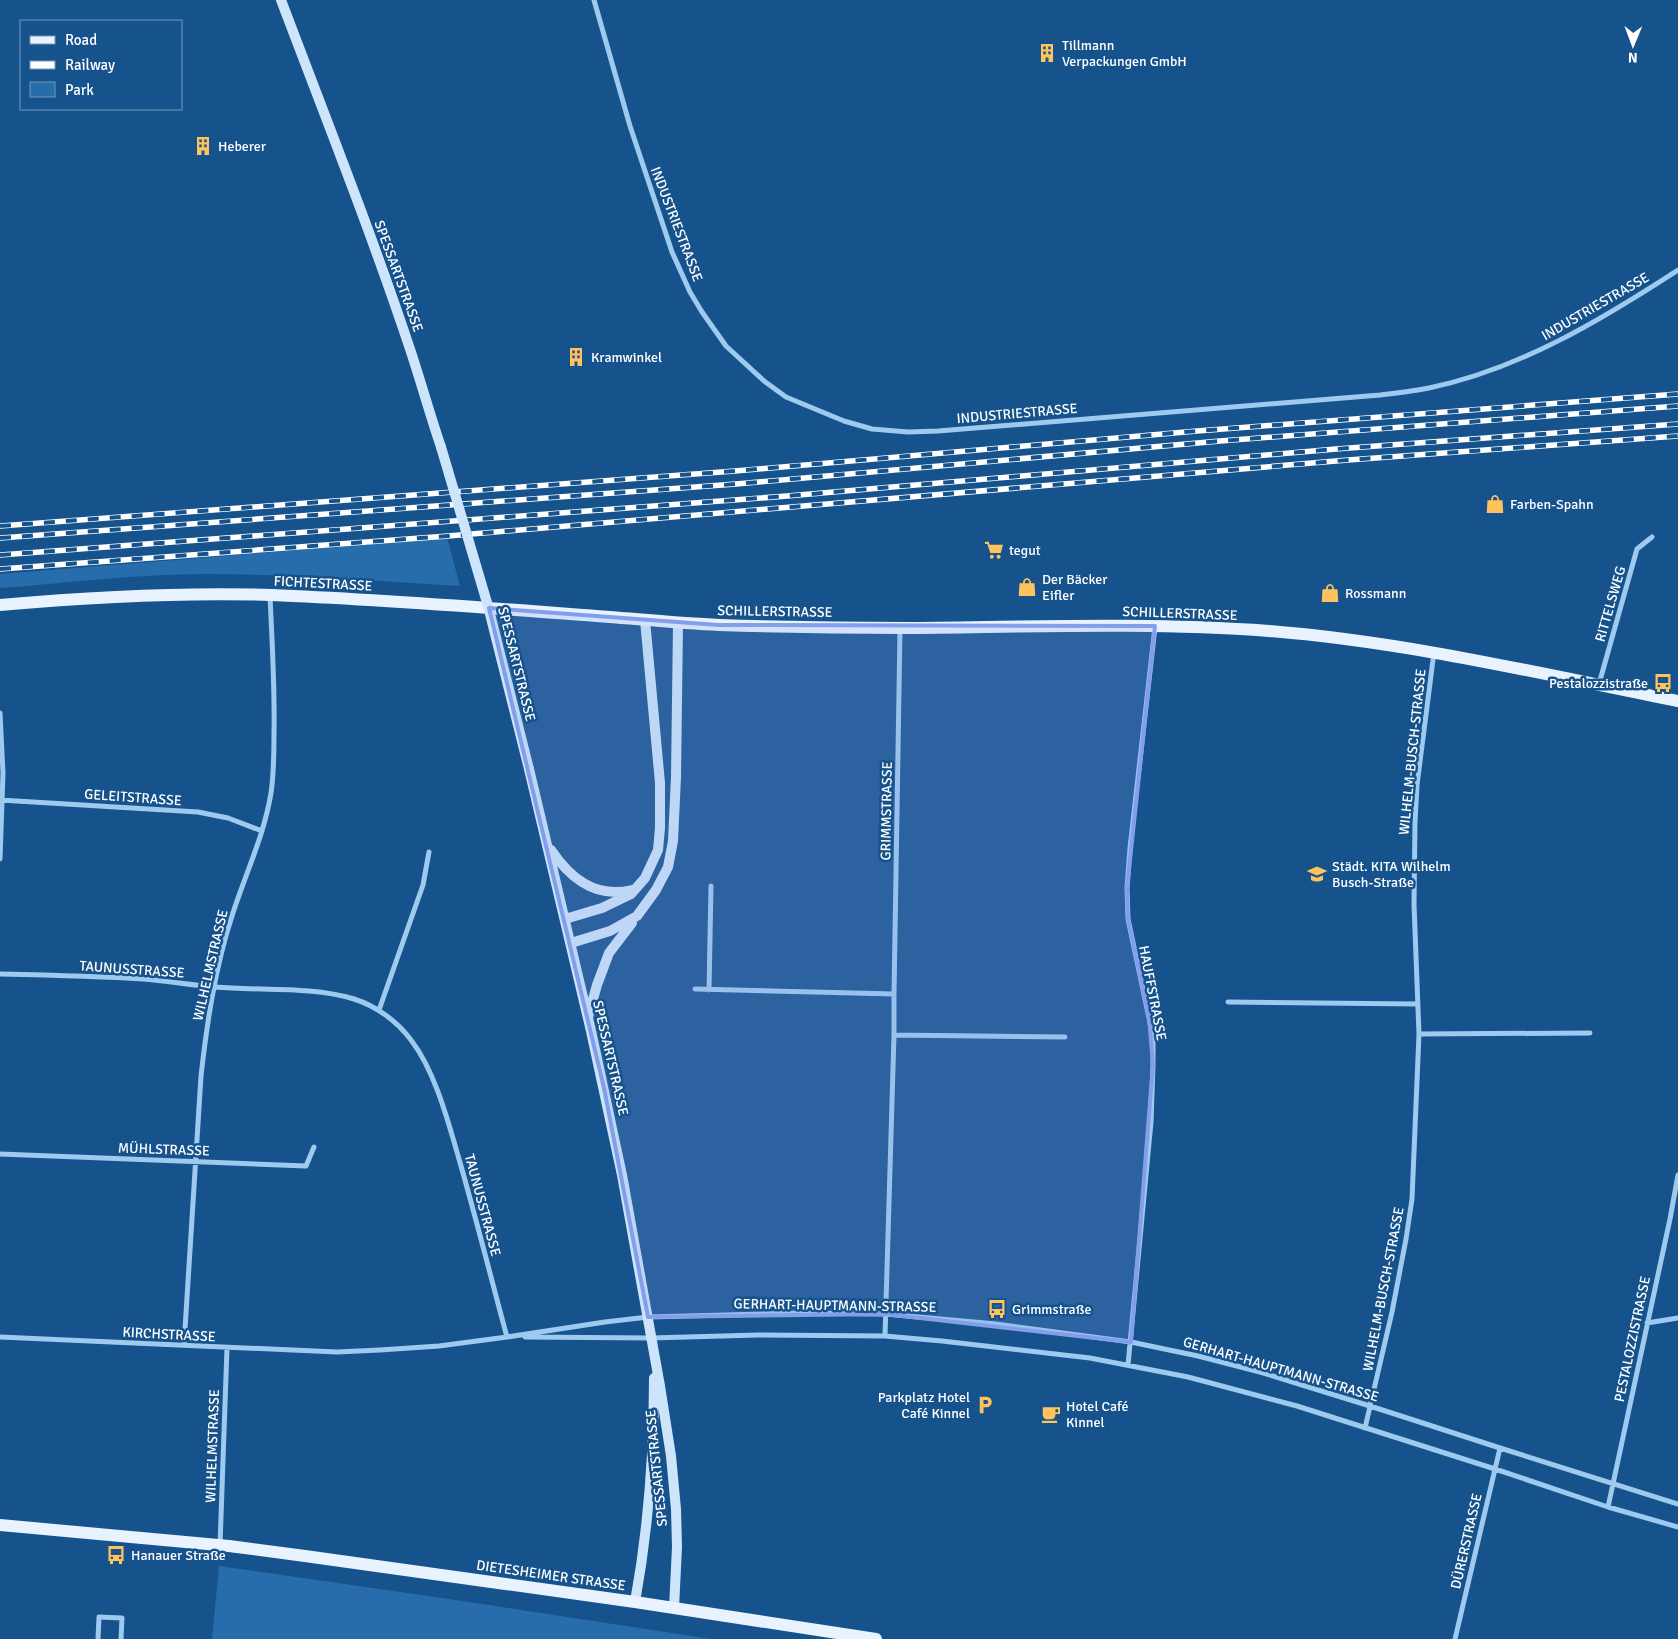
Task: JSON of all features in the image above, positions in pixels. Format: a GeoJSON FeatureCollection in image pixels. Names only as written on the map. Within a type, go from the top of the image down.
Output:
{"type":"FeatureCollection","features":[{"type":"Feature","properties":{"kind":"main road","name":"SPESSARTSTRASSE"},"geometry":{"type":"LineString","coordinates":[[281,0],[375,250],[410,350],[482,583],[530,769],[588,1018],[622,1176],[648,1317],[671,1456],[676,1509],[677,1547],[674,1608]]}},
{"type":"Feature","properties":{"kind":"main road","name":"FICHTESTRASSE"},"geometry":{"type":"LineString","coordinates":[[0,605],[67,599],[162,595],[270,595],[430,604],[645,620]]}},
{"type":"Feature","properties":{"kind":"main road","name":"SCHILLERSTRASSE"},"geometry":{"type":"LineString","coordinates":[[645,620],[678,623],[900,628],[1058,625],[1155,626],[1271,632],[1325,637],[1434,652],[1678,700]]}},
{"type":"Feature","properties":{"kind":"main road"},"geometry":{"type":"LineString","coordinates":[[565,919],[602,908],[631,894],[639,886],[654,862],[658,850],[660,783],[645,620]]}},
{"type":"Feature","properties":{"kind":"main road"},"geometry":{"type":"LineString","coordinates":[[588,1018],[597,985],[609,953],[650,900],[668,867],[673,841],[676,777],[678,623]]}},
{"type":"Feature","properties":{"kind":"main road"},"geometry":{"type":"LineString","coordinates":[[546,842],[562,866],[577,880],[590,887],[612,893],[632,890],[639,886]]}},
{"type":"Feature","properties":{"kind":"main road"},"geometry":{"type":"LineString","coordinates":[[571,943],[610,931],[637,916]]}},
{"type":"Feature","properties":{"kind":"main road","name":"SPESSARTSTRASSE"},"geometry":{"type":"LineString","coordinates":[[635,1602],[641,1569],[646,1518],[654,1387],[654,1355]]}},
{"type":"Feature","properties":{"kind":"main road"},"geometry":{"type":"LineString","coordinates":[[0,1525],[220,1546]]}},
{"type":"Feature","properties":{"kind":"main road","name":"DIETESHEIMER STRASSE"},"geometry":{"type":"LineString","coordinates":[[220,1546],[635,1602],[876,1639]]}},
{"type":"Feature","properties":{"kind":"street","name":"INDUSTRIESTRASSE"},"geometry":{"type":"LineString","coordinates":[[594,0],[630,126],[658,212],[680,271],[702,312],[726,346],[764,381],[786,397],[844,421],[872,429],[908,432],[938,431],[1380,395],[1429,388],[1480,374],[1532,354],[1585,328],[1678,270]]}},
{"type":"Feature","properties":{"kind":"street","name":"RITTELSWEG"},"geometry":{"type":"LineString","coordinates":[[1599,684],[1637,549],[1652,537]]}},
{"type":"Feature","properties":{"kind":"street","name":"WILHELMSTRASSE"},"geometry":{"type":"LineString","coordinates":[[184,1345],[201,1076],[206,1035],[223,945],[262,831],[271,794],[274,750],[274,681],[270,595]]}},
{"type":"Feature","properties":{"kind":"street","name":"HAUFFSTRASSE"},"geometry":{"type":"LineString","coordinates":[[1128,1365],[1150,1132],[1153,1064],[1150,1018],[1130,932],[1127,906],[1130,848],[1155,626]]}},
{"type":"Feature","properties":{"kind":"street","name":"GRIMMSTRASSE"},"geometry":{"type":"LineString","coordinates":[[885,1336],[894,1035],[900,628]]}},
{"type":"Feature","properties":{"kind":"street","name":"WILHELM-BUSCH-STRASSE"},"geometry":{"type":"LineString","coordinates":[[1365,1428],[1392,1312],[1409,1220],[1414,1164],[1419,1034],[1414,904],[1414,822],[1434,652]]}},
{"type":"Feature","properties":{"kind":"street"},"geometry":{"type":"LineString","coordinates":[[0,713],[0,859]]}},
{"type":"Feature","properties":{"kind":"street","name":"GELEITSTRASSE"},"geometry":{"type":"LineString","coordinates":[[1,800],[198,812],[228,818],[262,831]]}},
{"type":"Feature","properties":{"kind":"street"},"geometry":{"type":"LineString","coordinates":[[379,1010],[423,885],[429,852]]}},
{"type":"Feature","properties":{"kind":"street"},"geometry":{"type":"LineString","coordinates":[[709,990],[711,886]]}},
{"type":"Feature","properties":{"kind":"street","name":"TAUNUSSTRASSE"},"geometry":{"type":"LineString","coordinates":[[0,974],[143,979],[214,987],[325,993],[356,1000],[379,1010],[410,1038],[422,1058],[437,1092],[466,1184],[507,1338]]}},
{"type":"Feature","properties":{"kind":"street"},"geometry":{"type":"LineString","coordinates":[[694,989],[894,994]]}},
{"type":"Feature","properties":{"kind":"street"},"geometry":{"type":"LineString","coordinates":[[1228,1002],[1418,1004]]}},
{"type":"Feature","properties":{"kind":"street"},"geometry":{"type":"LineString","coordinates":[[1419,1034],[1590,1033]]}},
{"type":"Feature","properties":{"kind":"street"},"geometry":{"type":"LineString","coordinates":[[894,1035],[1065,1037]]}},
{"type":"Feature","properties":{"kind":"street","name":"MÜHLSTRASSE"},"geometry":{"type":"LineString","coordinates":[[0,1154],[306,1166],[314,1147]]}},
{"type":"Feature","properties":{"kind":"street","name":"PESTALOZZISTRASSE"},"geometry":{"type":"LineString","coordinates":[[1608,1506],[1678,1175]]}},
{"type":"Feature","properties":{"kind":"street","name":"GERHART-HAUPTMANN-STRASSE"},"geometry":{"type":"LineString","coordinates":[[337,1352],[416,1348],[507,1338],[648,1317],[784,1313],[886,1314],[996,1324],[1131,1342],[1198,1356],[1370,1406],[1678,1504]]}},
{"type":"Feature","properties":{"kind":"street"},"geometry":{"type":"LineString","coordinates":[[1648,1322],[1678,1318]]}},
{"type":"Feature","properties":{"kind":"street","name":"GERHART-HAUPTMANN-STRASSE"},"geometry":{"type":"LineString","coordinates":[[507,1338],[651,1338],[758,1335],[885,1336],[1090,1358],[1188,1377],[1245,1391],[1678,1527]]}},
{"type":"Feature","properties":{"kind":"street","name":"KIRCHSTRASSE"},"geometry":{"type":"LineString","coordinates":[[0,1338],[337,1352]]}},
{"type":"Feature","properties":{"kind":"street","name":"WILHELMSTRASSE"},"geometry":{"type":"LineString","coordinates":[[220,1546],[227,1348]]}},
{"type":"Feature","properties":{"kind":"street","name":"DÜRERSTRASSE"},"geometry":{"type":"LineString","coordinates":[[1455,1639],[1500,1448]]}},
{"type":"Feature","properties":{"kind":"street"},"geometry":{"type":"LineString","coordinates":[[98,1639],[99,1617],[122,1618],[121,1639]]}},
{"type":"Feature","properties":{"kind":"highlighted area"},"geometry":{"type":"Polygon","coordinates":[[[489,608],[718,625],[1155,626],[1127,888],[1128,919],[1149,1018],[1153,1064],[1131,1342],[885,1314],[648,1317],[604,1088],[489,608]]]}},
{"type":"Feature","properties":{"kind":"green space"},"geometry":{"type":"Polygon","coordinates":[[[447,538],[460,586],[301,576],[179,574],[0,588],[0,574],[447,538]]]}},
{"type":"Feature","properties":{"kind":"green space"},"geometry":{"type":"Polygon","coordinates":[[[219,1566],[442,1598],[711,1639],[212,1639],[219,1566]]]}},
{"type":"Feature","properties":{"kind":"railway"},"geometry":{"type":"LineString","coordinates":[[0,526],[735,471],[1197,431],[1678,394]]}},
{"type":"Feature","properties":{"kind":"railway"},"geometry":{"type":"LineString","coordinates":[[0,538],[736,484],[1220,441],[1678,406]]}},
{"type":"Feature","properties":{"kind":"railway"},"geometry":{"type":"LineString","coordinates":[[0,555],[787,496],[1336,449],[1678,424]]}},
{"type":"Feature","properties":{"kind":"railway"},"geometry":{"type":"LineString","coordinates":[[0,569],[448,536],[1348,460],[1678,436]]}},
{"type":"Feature","properties":{"kind":"place","name":"Tillmann Verpackungen GmbH"},"geometry":{"type":"Point","coordinates":[1047,53]}},
{"type":"Feature","properties":{"kind":"place","name":"Heberer"},"geometry":{"type":"Point","coordinates":[203,146]}},
{"type":"Feature","properties":{"kind":"place","name":"Kramwinkel"},"geometry":{"type":"Point","coordinates":[576,357]}},
{"type":"Feature","properties":{"kind":"place","name":"Farben-Spahn"},"geometry":{"type":"Point","coordinates":[1495,504]}},
{"type":"Feature","properties":{"kind":"place","name":"tegut"},"geometry":{"type":"Point","coordinates":[994,550]}},
{"type":"Feature","properties":{"kind":"place","name":"Der Bäcker Eifler"},"geometry":{"type":"Point","coordinates":[1027,587]}},
{"type":"Feature","properties":{"kind":"place","name":"Rossmann"},"geometry":{"type":"Point","coordinates":[1330,593]}},
{"type":"Feature","properties":{"kind":"place","name":"Pestalozzistraße"},"geometry":{"type":"Point","coordinates":[1663,683]}},
{"type":"Feature","properties":{"kind":"place","name":"Städt. KITA Wilhelm Busch-Straße"},"geometry":{"type":"Point","coordinates":[1317,874]}},
{"type":"Feature","properties":{"kind":"place","name":"Grimmstraße"},"geometry":{"type":"Point","coordinates":[997,1309]}},
{"type":"Feature","properties":{"kind":"place","name":"Parkplatz Hotel Café Kinnel"},"geometry":{"type":"Point","coordinates":[985,1405]}},
{"type":"Feature","properties":{"kind":"place","name":"Hotel Café Kinnel"},"geometry":{"type":"Point","coordinates":[1051,1414]}},
{"type":"Feature","properties":{"kind":"place","name":"Hanauer Straße"},"geometry":{"type":"Point","coordinates":[116,1555]}}]}
